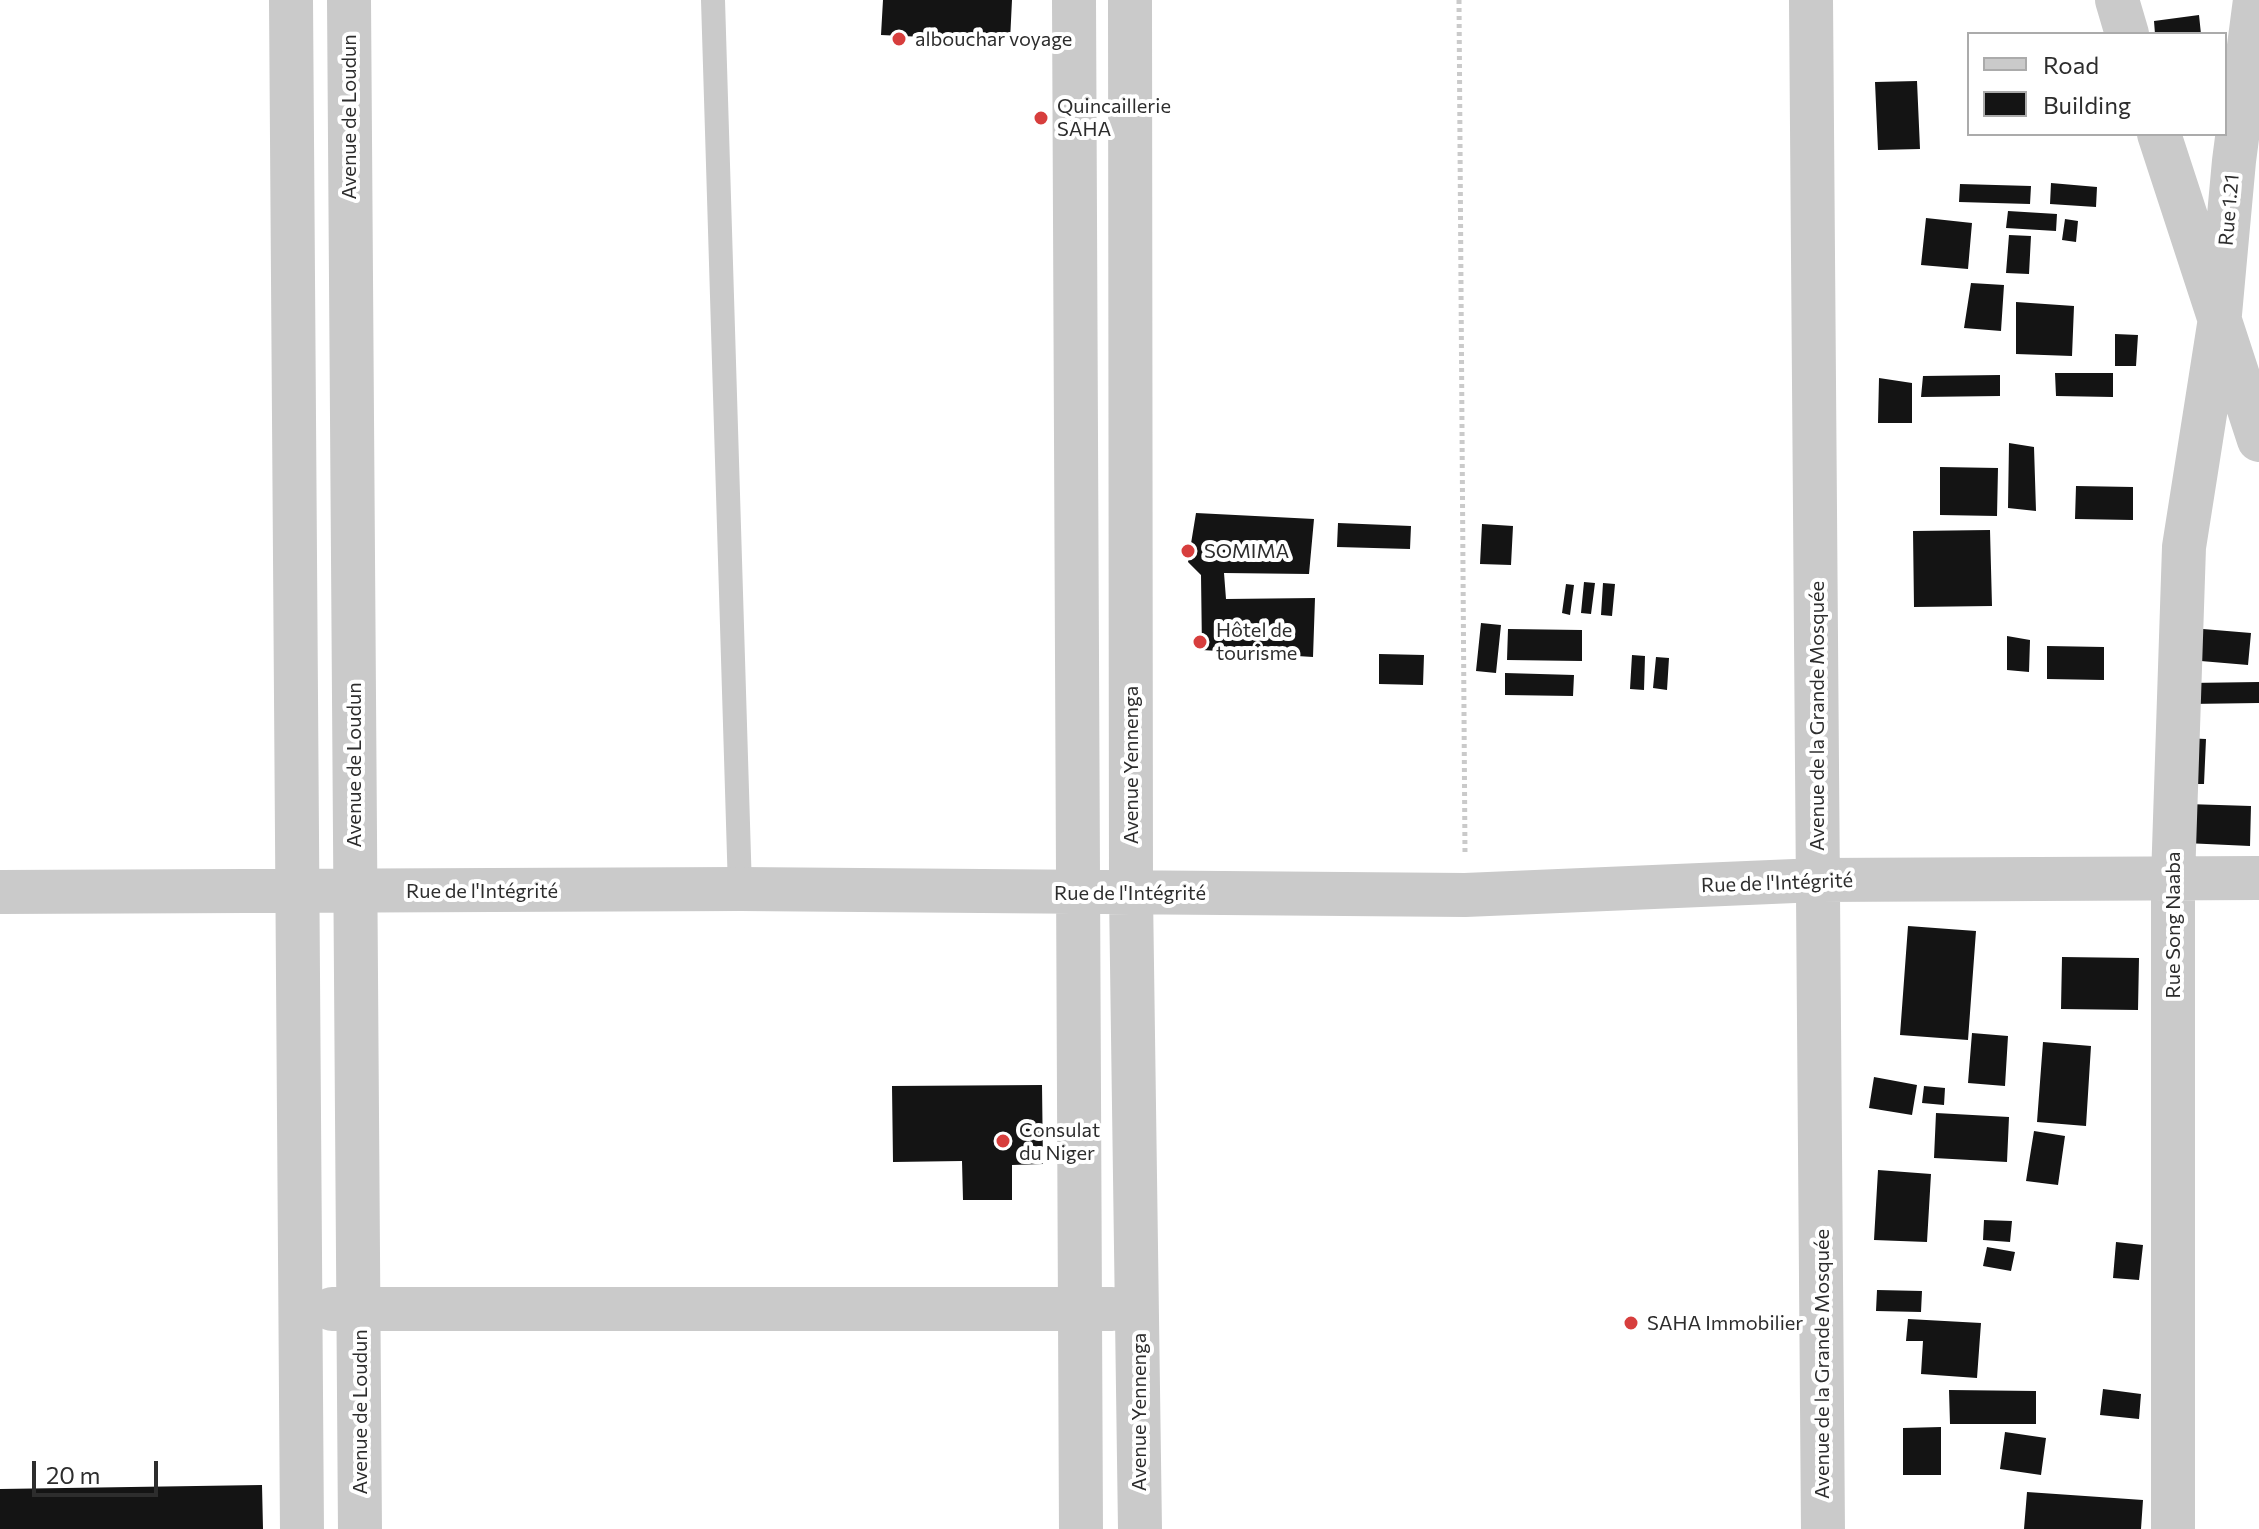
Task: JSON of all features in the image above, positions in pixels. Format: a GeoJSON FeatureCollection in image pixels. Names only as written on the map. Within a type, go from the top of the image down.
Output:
{"type":"FeatureCollection","features":[{"type":"Feature","properties":{"kind":"street"},"geometry":{"type":"LineString","coordinates":[[291,0],[302,1529]]}},
{"type":"Feature","properties":{"kind":"street","name":"Avenue de Loudun"},"geometry":{"type":"LineString","coordinates":[[349,0],[360,1529]]}},
{"type":"Feature","properties":{"kind":"street"},"geometry":{"type":"LineString","coordinates":[[1074,0],[1081,1529]]}},
{"type":"Feature","properties":{"kind":"street","name":"Avenue Yennenga"},"geometry":{"type":"LineString","coordinates":[[1130,0],[1131,894],[1140,1529]]}},
{"type":"Feature","properties":{"kind":"street","name":"Avenue de la Grande Mosquée"},"geometry":{"type":"LineString","coordinates":[[1811,0],[1823,1529]]}},
{"type":"Feature","properties":{"kind":"street"},"geometry":{"type":"LineString","coordinates":[[2117,0],[2126,32]]}},
{"type":"Feature","properties":{"kind":"street","name":"Rue 1.21"},"geometry":{"type":"LineString","coordinates":[[2237,350],[2234,161],[2255,0]]}},
{"type":"Feature","properties":{"kind":"street"},"geometry":{"type":"LineString","coordinates":[[2160,136],[2237,350],[2259,440]]}},
{"type":"Feature","properties":{"kind":"street","name":"Rue Song Naaba"},"geometry":{"type":"LineString","coordinates":[[2173,1529],[2173,879],[2184,547],[2237,350]]}},
{"type":"Feature","properties":{"kind":"street"},"geometry":{"type":"LineString","coordinates":[[297,687],[354,689]]}},
{"type":"Feature","properties":{"kind":"street","name":"Rue de l'Intégrité"},"geometry":{"type":"LineString","coordinates":[[0,892],[740,889],[1465,895],[1818,880],[2259,878]]}},
{"type":"Feature","properties":{"kind":"street"},"geometry":{"type":"LineString","coordinates":[[302,1309],[1081,1307],[1138,1310]]}},
{"type":"Feature","properties":{"kind":"lane"},"geometry":{"type":"LineString","coordinates":[[713,0],[740,889]]}},
{"type":"Feature","properties":{"kind":"path"},"geometry":{"type":"LineString","coordinates":[[1459,0],[1465,895]]}},
{"type":"Feature","properties":{"kind":"building"},"geometry":{"type":"Polygon","coordinates":[[[883,0],[1012,0],[1010,41],[881,35],[883,0]]]}},
{"type":"Feature","properties":{"kind":"building"},"geometry":{"type":"Polygon","coordinates":[[[2199,15],[2201,32],[2155,32],[2154,21],[2199,15]]]}},
{"type":"Feature","properties":{"kind":"building"},"geometry":{"type":"Polygon","coordinates":[[[1917,81],[1920,149],[1878,150],[1875,82],[1917,81]]]}},
{"type":"Feature","properties":{"kind":"building"},"geometry":{"type":"Polygon","coordinates":[[[2051,183],[2097,187],[2096,207],[2050,204],[2051,183]]]}},
{"type":"Feature","properties":{"kind":"building"},"geometry":{"type":"Polygon","coordinates":[[[1960,184],[2031,186],[2030,204],[1959,202],[1960,184]]]}},
{"type":"Feature","properties":{"kind":"building"},"geometry":{"type":"Polygon","coordinates":[[[2008,211],[2057,214],[2056,231],[2006,228],[2008,211]]]}},
{"type":"Feature","properties":{"kind":"building"},"geometry":{"type":"Polygon","coordinates":[[[1926,218],[1972,223],[1968,269],[1921,265],[1926,218]]]}},
{"type":"Feature","properties":{"kind":"building"},"geometry":{"type":"Polygon","coordinates":[[[2065,219],[2078,221],[2076,242],[2062,240],[2065,219]]]}},
{"type":"Feature","properties":{"kind":"building"},"geometry":{"type":"Polygon","coordinates":[[[2009,235],[2031,236],[2029,274],[2006,273],[2009,235]]]}},
{"type":"Feature","properties":{"kind":"building"},"geometry":{"type":"Polygon","coordinates":[[[1971,283],[2004,285],[2001,331],[1964,328],[1971,283]]]}},
{"type":"Feature","properties":{"kind":"building"},"geometry":{"type":"Polygon","coordinates":[[[2016,302],[2074,306],[2072,356],[2016,354],[2016,302]]]}},
{"type":"Feature","properties":{"kind":"building"},"geometry":{"type":"Polygon","coordinates":[[[2115,334],[2138,335],[2136,366],[2115,366],[2115,334]]]}},
{"type":"Feature","properties":{"kind":"building"},"geometry":{"type":"Polygon","coordinates":[[[2055,373],[2113,373],[2113,397],[2056,396],[2055,373]]]}},
{"type":"Feature","properties":{"kind":"building"},"geometry":{"type":"Polygon","coordinates":[[[2000,375],[2000,396],[1921,397],[1923,376],[2000,375]]]}},
{"type":"Feature","properties":{"kind":"building"},"geometry":{"type":"Polygon","coordinates":[[[1879,378],[1912,383],[1912,423],[1878,423],[1879,378]]]}},
{"type":"Feature","properties":{"kind":"building"},"geometry":{"type":"Polygon","coordinates":[[[2009,443],[2034,447],[2036,511],[2008,508],[2009,443]]]}},
{"type":"Feature","properties":{"kind":"building"},"geometry":{"type":"Polygon","coordinates":[[[1940,467],[1998,468],[1997,516],[1940,515],[1940,467]]]}},
{"type":"Feature","properties":{"kind":"building"},"geometry":{"type":"Polygon","coordinates":[[[2076,486],[2133,487],[2133,520],[2075,519],[2076,486]]]}},
{"type":"Feature","properties":{"kind":"building"},"geometry":{"type":"Polygon","coordinates":[[[1196,513],[1314,519],[1309,574],[1224,573],[1226,599],[1315,598],[1313,657],[1202,650],[1201,575],[1188,562],[1196,513]]]}},
{"type":"Feature","properties":{"kind":"building"},"geometry":{"type":"Polygon","coordinates":[[[1338,523],[1411,526],[1410,549],[1337,547],[1338,523]]]}},
{"type":"Feature","properties":{"kind":"building"},"geometry":{"type":"Polygon","coordinates":[[[1482,524],[1513,526],[1511,565],[1480,564],[1482,524]]]}},
{"type":"Feature","properties":{"kind":"building"},"geometry":{"type":"Polygon","coordinates":[[[1990,530],[1992,606],[1914,607],[1913,531],[1990,530]]]}},
{"type":"Feature","properties":{"kind":"building"},"geometry":{"type":"Polygon","coordinates":[[[1584,582],[1595,583],[1591,614],[1581,613],[1584,582]]]}},
{"type":"Feature","properties":{"kind":"building"},"geometry":{"type":"Polygon","coordinates":[[[1603,583],[1615,584],[1612,616],[1601,615],[1603,583]]]}},
{"type":"Feature","properties":{"kind":"building"},"geometry":{"type":"Polygon","coordinates":[[[1566,584],[1574,585],[1570,615],[1562,613],[1566,584]]]}},
{"type":"Feature","properties":{"kind":"building"},"geometry":{"type":"Polygon","coordinates":[[[1481,623],[1501,625],[1496,673],[1476,671],[1481,623]]]}},
{"type":"Feature","properties":{"kind":"building"},"geometry":{"type":"Polygon","coordinates":[[[2191,628],[2251,633],[2248,665],[2189,660],[2191,628]]]}},
{"type":"Feature","properties":{"kind":"building"},"geometry":{"type":"Polygon","coordinates":[[[1508,629],[1582,630],[1582,661],[1507,660],[1508,629]]]}},
{"type":"Feature","properties":{"kind":"building"},"geometry":{"type":"Polygon","coordinates":[[[2007,636],[2030,640],[2029,672],[2007,670],[2007,636]]]}},
{"type":"Feature","properties":{"kind":"building"},"geometry":{"type":"Polygon","coordinates":[[[2047,646],[2104,647],[2104,680],[2047,679],[2047,646]]]}},
{"type":"Feature","properties":{"kind":"building"},"geometry":{"type":"Polygon","coordinates":[[[1379,654],[1424,655],[1423,685],[1379,684],[1379,654]]]}},
{"type":"Feature","properties":{"kind":"building"},"geometry":{"type":"Polygon","coordinates":[[[1632,655],[1645,656],[1644,690],[1630,689],[1632,655]]]}},
{"type":"Feature","properties":{"kind":"building"},"geometry":{"type":"Polygon","coordinates":[[[1656,657],[1669,658],[1667,690],[1653,688],[1656,657]]]}},
{"type":"Feature","properties":{"kind":"building"},"geometry":{"type":"Polygon","coordinates":[[[1505,673],[1574,675],[1573,696],[1505,695],[1505,673]]]}},
{"type":"Feature","properties":{"kind":"building"},"geometry":{"type":"Polygon","coordinates":[[[2259,682],[2259,703],[2189,704],[2189,683],[2259,682]]]}},
{"type":"Feature","properties":{"kind":"building"},"geometry":{"type":"Polygon","coordinates":[[[2183,738],[2206,739],[2204,784],[2181,784],[2183,738]]]}},
{"type":"Feature","properties":{"kind":"building"},"geometry":{"type":"Polygon","coordinates":[[[2187,804],[2251,806],[2250,846],[2185,843],[2187,804]]]}},
{"type":"Feature","properties":{"kind":"building"},"geometry":{"type":"Polygon","coordinates":[[[1908,926],[1976,931],[1968,1040],[1900,1035],[1908,926]]]}},
{"type":"Feature","properties":{"kind":"building"},"geometry":{"type":"Polygon","coordinates":[[[2062,957],[2139,958],[2138,1010],[2061,1009],[2062,957]]]}},
{"type":"Feature","properties":{"kind":"building"},"geometry":{"type":"Polygon","coordinates":[[[1972,1033],[2008,1036],[2005,1086],[1968,1083],[1972,1033]]]}},
{"type":"Feature","properties":{"kind":"building"},"geometry":{"type":"Polygon","coordinates":[[[2043,1042],[2091,1046],[2086,1126],[2037,1122],[2043,1042]]]}},
{"type":"Feature","properties":{"kind":"building"},"geometry":{"type":"Polygon","coordinates":[[[1874,1077],[1917,1085],[1912,1115],[1869,1108],[1874,1077]]]}},
{"type":"Feature","properties":{"kind":"building"},"geometry":{"type":"Polygon","coordinates":[[[1042,1085],[1043,1164],[1012,1165],[1012,1200],[963,1200],[962,1161],[893,1162],[892,1086],[1042,1085]]]}},
{"type":"Feature","properties":{"kind":"building"},"geometry":{"type":"Polygon","coordinates":[[[1924,1086],[1945,1088],[1944,1105],[1922,1103],[1924,1086]]]}},
{"type":"Feature","properties":{"kind":"building"},"geometry":{"type":"Polygon","coordinates":[[[1936,1113],[2009,1117],[2007,1162],[1934,1158],[1936,1113]]]}},
{"type":"Feature","properties":{"kind":"building"},"geometry":{"type":"Polygon","coordinates":[[[2034,1131],[2065,1136],[2058,1185],[2026,1181],[2034,1131]]]}},
{"type":"Feature","properties":{"kind":"building"},"geometry":{"type":"Polygon","coordinates":[[[1878,1170],[1931,1174],[1927,1242],[1874,1240],[1878,1170]]]}},
{"type":"Feature","properties":{"kind":"building"},"geometry":{"type":"Polygon","coordinates":[[[1984,1220],[2012,1221],[2010,1242],[1983,1240],[1984,1220]]]}},
{"type":"Feature","properties":{"kind":"building"},"geometry":{"type":"Polygon","coordinates":[[[2116,1242],[2143,1245],[2139,1280],[2113,1278],[2116,1242]]]}},
{"type":"Feature","properties":{"kind":"building"},"geometry":{"type":"Polygon","coordinates":[[[1987,1247],[2015,1252],[2011,1271],[1983,1266],[1987,1247]]]}},
{"type":"Feature","properties":{"kind":"building"},"geometry":{"type":"Polygon","coordinates":[[[1877,1290],[1922,1291],[1921,1312],[1876,1311],[1877,1290]]]}},
{"type":"Feature","properties":{"kind":"building"},"geometry":{"type":"Polygon","coordinates":[[[1908,1319],[1981,1323],[1977,1378],[1921,1374],[1923,1341],[1906,1341],[1908,1319]]]}},
{"type":"Feature","properties":{"kind":"building"},"geometry":{"type":"Polygon","coordinates":[[[2103,1389],[2141,1394],[2139,1419],[2100,1415],[2103,1389]]]}},
{"type":"Feature","properties":{"kind":"building"},"geometry":{"type":"Polygon","coordinates":[[[1949,1390],[2036,1391],[2036,1424],[1950,1424],[1949,1390]]]}},
{"type":"Feature","properties":{"kind":"building"},"geometry":{"type":"Polygon","coordinates":[[[1941,1427],[1941,1475],[1903,1475],[1903,1428],[1941,1427]]]}},
{"type":"Feature","properties":{"kind":"building"},"geometry":{"type":"Polygon","coordinates":[[[2005,1432],[2046,1438],[2041,1475],[2000,1469],[2005,1432]]]}},
{"type":"Feature","properties":{"kind":"building"},"geometry":{"type":"Polygon","coordinates":[[[262,1485],[263,1529],[0,1529],[0,1489],[262,1485]]]}},
{"type":"Feature","properties":{"kind":"building"},"geometry":{"type":"Polygon","coordinates":[[[2027,1492],[2143,1500],[2141,1529],[2024,1529],[2027,1492]]]}},
{"type":"Feature","properties":{"kind":"place","name":"albouchar voyage"},"geometry":{"type":"Point","coordinates":[899,39]}},
{"type":"Feature","properties":{"kind":"place","name":"Quincaillerie SAHA"},"geometry":{"type":"Point","coordinates":[1041,118]}},
{"type":"Feature","properties":{"kind":"place","name":"SOMIMA"},"geometry":{"type":"Point","coordinates":[1188,551]}},
{"type":"Feature","properties":{"kind":"place","name":"Hôtel de tourisme"},"geometry":{"type":"Point","coordinates":[1200,642]}},
{"type":"Feature","properties":{"kind":"place","name":"Consulat du Niger"},"geometry":{"type":"Point","coordinates":[1003,1141]}},
{"type":"Feature","properties":{"kind":"place","name":"SAHA Immobilier"},"geometry":{"type":"Point","coordinates":[1631,1323]}}]}
